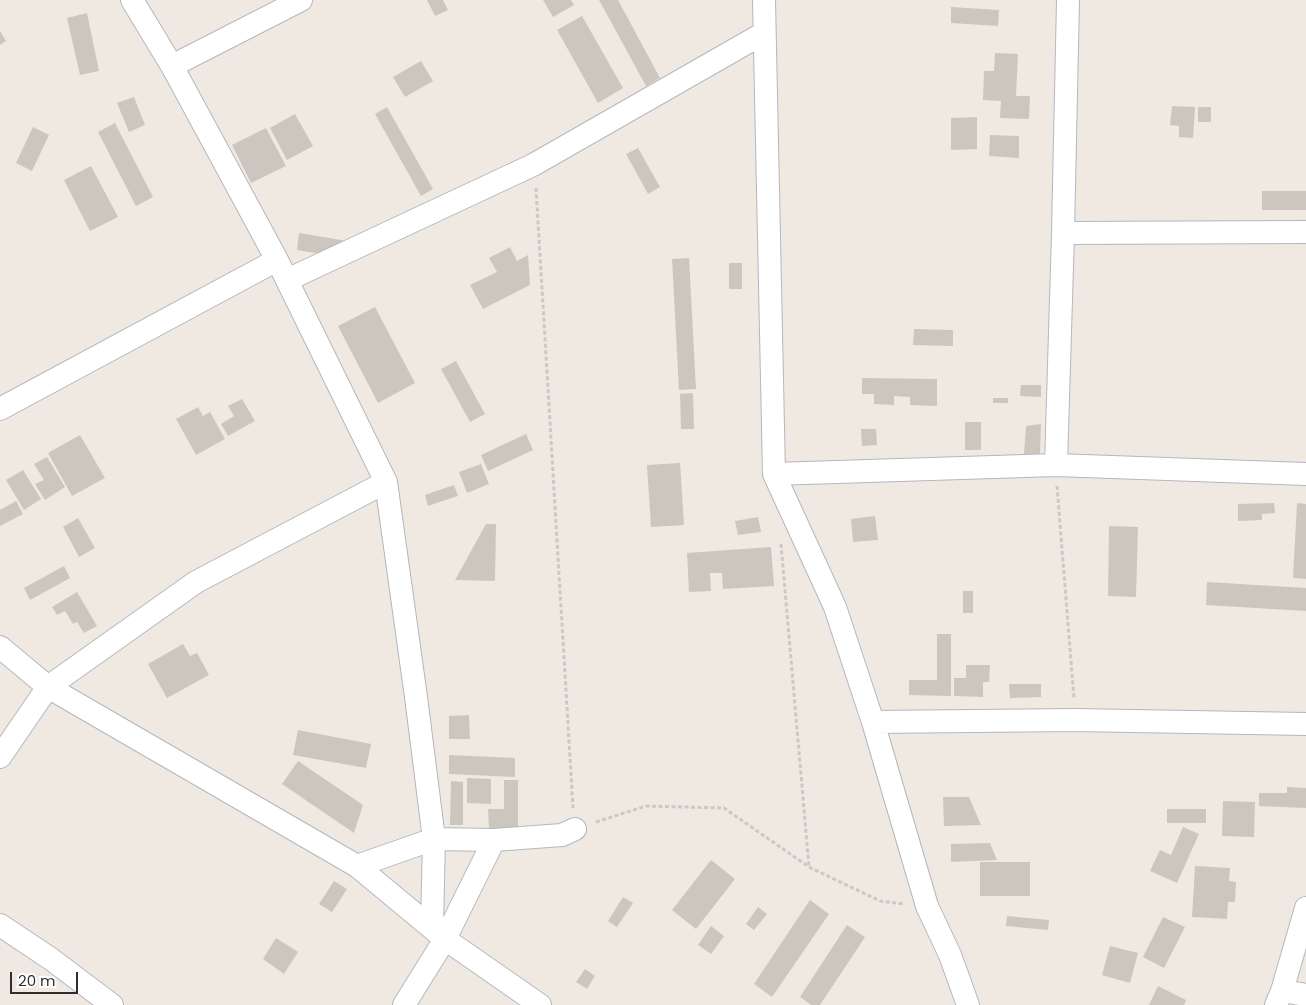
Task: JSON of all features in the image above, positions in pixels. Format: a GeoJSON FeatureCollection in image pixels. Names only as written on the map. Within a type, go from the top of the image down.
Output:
{"type":"FeatureCollection","features":[{"type":"Feature","properties":{"kind":"street"},"geometry":{"type":"LineString","coordinates":[[132,0],[172,66],[277,260],[386,482],[434,839],[438,932]]}},
{"type":"Feature","properties":{"kind":"street"},"geometry":{"type":"LineString","coordinates":[[172,66],[301,0]]}},
{"type":"Feature","properties":{"kind":"street"},"geometry":{"type":"LineString","coordinates":[[764,0],[774,474],[835,607],[873,722],[927,906],[950,954],[968,1005]]}},
{"type":"Feature","properties":{"kind":"street"},"geometry":{"type":"LineString","coordinates":[[1056,465],[1068,0]]}},
{"type":"Feature","properties":{"kind":"street"},"geometry":{"type":"LineString","coordinates":[[287,280],[533,165],[764,33]]}},
{"type":"Feature","properties":{"kind":"street"},"geometry":{"type":"LineString","coordinates":[[1063,233],[1306,232]]}},
{"type":"Feature","properties":{"kind":"street"},"geometry":{"type":"LineString","coordinates":[[0,409],[277,260]]}},
{"type":"Feature","properties":{"kind":"street"},"geometry":{"type":"LineString","coordinates":[[774,474],[1056,465],[1306,474]]}},
{"type":"Feature","properties":{"kind":"street"},"geometry":{"type":"LineString","coordinates":[[0,757],[48,687],[196,582],[386,482]]}},
{"type":"Feature","properties":{"kind":"street"},"geometry":{"type":"LineString","coordinates":[[2,646],[48,687],[357,866],[438,932],[540,1005]]}},
{"type":"Feature","properties":{"kind":"street"},"geometry":{"type":"LineString","coordinates":[[873,722],[1075,720],[1306,724]]}},
{"type":"Feature","properties":{"kind":"street"},"geometry":{"type":"LineString","coordinates":[[357,866],[434,839],[494,840],[562,835],[575,829]]}},
{"type":"Feature","properties":{"kind":"street"},"geometry":{"type":"LineString","coordinates":[[404,1005],[438,932],[494,840]]}},
{"type":"Feature","properties":{"kind":"street"},"geometry":{"type":"LineString","coordinates":[[1306,908],[1279,998],[1306,995]]}},
{"type":"Feature","properties":{"kind":"street"},"geometry":{"type":"LineString","coordinates":[[0,925],[51,959],[112,1005]]}},
{"type":"Feature","properties":{"kind":"path"},"geometry":{"type":"LineString","coordinates":[[533,165],[539,221],[575,829],[646,806],[724,808],[809,867],[880,901],[927,906]]}},
{"type":"Feature","properties":{"kind":"path"},"geometry":{"type":"LineString","coordinates":[[1056,465],[1075,720]]}},
{"type":"Feature","properties":{"kind":"path"},"geometry":{"type":"LineString","coordinates":[[780,543],[809,867]]}},
{"type":"Feature","properties":{"kind":"building"},"geometry":{"type":"Polygon","coordinates":[[[427,0],[443,0],[448,10],[435,16],[427,0]]]}},
{"type":"Feature","properties":{"kind":"building"},"geometry":{"type":"Polygon","coordinates":[[[543,0],[571,0],[574,5],[553,17],[543,0]]]}},
{"type":"Feature","properties":{"kind":"building"},"geometry":{"type":"Polygon","coordinates":[[[599,0],[618,0],[660,78],[646,86],[599,0]]]}},
{"type":"Feature","properties":{"kind":"building"},"geometry":{"type":"Polygon","coordinates":[[[951,7],[999,10],[998,26],[951,23],[951,7]]]}},
{"type":"Feature","properties":{"kind":"building"},"geometry":{"type":"Polygon","coordinates":[[[87,13],[99,71],[80,75],[67,18],[87,13]]]}},
{"type":"Feature","properties":{"kind":"building"},"geometry":{"type":"Polygon","coordinates":[[[582,16],[623,88],[598,103],[557,30],[582,16]]]}},
{"type":"Feature","properties":{"kind":"building"},"geometry":{"type":"Polygon","coordinates":[[[0,31],[6,41],[0,45],[0,31]]]}},
{"type":"Feature","properties":{"kind":"building"},"geometry":{"type":"Polygon","coordinates":[[[995,53],[1018,54],[1016,96],[1030,96],[1029,119],[1000,118],[1001,101],[983,100],[984,71],[994,71],[995,53]]]}},
{"type":"Feature","properties":{"kind":"building"},"geometry":{"type":"Polygon","coordinates":[[[421,61],[433,81],[405,97],[393,77],[421,61]]]}},
{"type":"Feature","properties":{"kind":"building"},"geometry":{"type":"Polygon","coordinates":[[[134,97],[145,125],[129,132],[117,103],[134,97]]]}},
{"type":"Feature","properties":{"kind":"building"},"geometry":{"type":"Polygon","coordinates":[[[1172,106],[1195,107],[1193,138],[1179,137],[1179,126],[1170,125],[1172,106]]]}},
{"type":"Feature","properties":{"kind":"building"},"geometry":{"type":"Polygon","coordinates":[[[387,107],[433,189],[421,196],[375,114],[387,107]]]}},
{"type":"Feature","properties":{"kind":"building"},"geometry":{"type":"Polygon","coordinates":[[[1198,107],[1211,107],[1211,122],[1198,122],[1198,107]]]}},
{"type":"Feature","properties":{"kind":"building"},"geometry":{"type":"Polygon","coordinates":[[[295,114],[313,146],[287,160],[270,128],[295,114]]]}},
{"type":"Feature","properties":{"kind":"building"},"geometry":{"type":"Polygon","coordinates":[[[977,117],[977,149],[951,150],[951,118],[977,117]]]}},
{"type":"Feature","properties":{"kind":"building"},"geometry":{"type":"Polygon","coordinates":[[[115,123],[153,197],[136,206],[98,132],[115,123]]]}},
{"type":"Feature","properties":{"kind":"building"},"geometry":{"type":"Polygon","coordinates":[[[33,127],[49,135],[32,171],[16,163],[33,127]]]}},
{"type":"Feature","properties":{"kind":"building"},"geometry":{"type":"Polygon","coordinates":[[[266,128],[286,166],[251,183],[232,145],[266,128]]]}},
{"type":"Feature","properties":{"kind":"building"},"geometry":{"type":"Polygon","coordinates":[[[990,135],[1019,136],[1019,158],[989,156],[990,135]]]}},
{"type":"Feature","properties":{"kind":"building"},"geometry":{"type":"Polygon","coordinates":[[[638,148],[660,187],[648,194],[626,154],[638,148]]]}},
{"type":"Feature","properties":{"kind":"building"},"geometry":{"type":"Polygon","coordinates":[[[91,166],[118,217],[90,231],[64,180],[91,166]]]}},
{"type":"Feature","properties":{"kind":"building"},"geometry":{"type":"Polygon","coordinates":[[[1262,191],[1306,191],[1306,210],[1262,210],[1262,191]]]}},
{"type":"Feature","properties":{"kind":"building"},"geometry":{"type":"Polygon","coordinates":[[[299,233],[347,241],[328,255],[297,250],[299,233]]]}},
{"type":"Feature","properties":{"kind":"building"},"geometry":{"type":"Polygon","coordinates":[[[510,247],[517,261],[528,255],[530,285],[483,309],[470,285],[497,272],[489,258],[510,247]]]}},
{"type":"Feature","properties":{"kind":"building"},"geometry":{"type":"Polygon","coordinates":[[[689,258],[696,389],[679,390],[672,259],[689,258]]]}},
{"type":"Feature","properties":{"kind":"building"},"geometry":{"type":"Polygon","coordinates":[[[729,263],[742,263],[742,289],[729,289],[729,263]]]}},
{"type":"Feature","properties":{"kind":"building"},"geometry":{"type":"Polygon","coordinates":[[[375,307],[415,383],[378,403],[338,326],[375,307]]]}},
{"type":"Feature","properties":{"kind":"building"},"geometry":{"type":"Polygon","coordinates":[[[914,329],[953,330],[953,346],[913,345],[914,329]]]}},
{"type":"Feature","properties":{"kind":"building"},"geometry":{"type":"Polygon","coordinates":[[[456,361],[485,414],[470,422],[441,369],[456,361]]]}},
{"type":"Feature","properties":{"kind":"building"},"geometry":{"type":"Polygon","coordinates":[[[862,378],[937,379],[937,406],[910,405],[910,397],[894,396],[894,405],[874,404],[874,394],[862,394],[862,378]]]}},
{"type":"Feature","properties":{"kind":"building"},"geometry":{"type":"Polygon","coordinates":[[[1021,385],[1041,385],[1041,397],[1020,396],[1021,385]]]}},
{"type":"Feature","properties":{"kind":"building"},"geometry":{"type":"Polygon","coordinates":[[[693,393],[694,429],[681,429],[680,394],[693,393]]]}},
{"type":"Feature","properties":{"kind":"building"},"geometry":{"type":"Polygon","coordinates":[[[993,398],[1008,398],[1008,403],[993,403],[993,398]]]}},
{"type":"Feature","properties":{"kind":"building"},"geometry":{"type":"Polygon","coordinates":[[[242,399],[255,421],[228,436],[221,424],[234,416],[228,406],[242,399]]]}},
{"type":"Feature","properties":{"kind":"building"},"geometry":{"type":"Polygon","coordinates":[[[198,407],[203,416],[210,412],[225,439],[196,455],[176,419],[198,407]]]}},
{"type":"Feature","properties":{"kind":"building"},"geometry":{"type":"Polygon","coordinates":[[[965,422],[981,422],[981,450],[965,450],[965,422]]]}},
{"type":"Feature","properties":{"kind":"building"},"geometry":{"type":"Polygon","coordinates":[[[1041,424],[1040,454],[1024,454],[1026,426],[1041,424]]]}},
{"type":"Feature","properties":{"kind":"building"},"geometry":{"type":"Polygon","coordinates":[[[861,429],[876,429],[877,445],[862,446],[861,429]]]}},
{"type":"Feature","properties":{"kind":"building"},"geometry":{"type":"Polygon","coordinates":[[[526,434],[533,450],[488,471],[481,455],[526,434]]]}},
{"type":"Feature","properties":{"kind":"building"},"geometry":{"type":"Polygon","coordinates":[[[80,435],[105,478],[72,496],[48,453],[80,435]]]}},
{"type":"Feature","properties":{"kind":"building"},"geometry":{"type":"Polygon","coordinates":[[[47,457],[65,487],[45,500],[35,484],[44,480],[34,464],[47,457]]]}},
{"type":"Feature","properties":{"kind":"building"},"geometry":{"type":"Polygon","coordinates":[[[680,463],[684,525],[651,527],[647,465],[680,463]]]}},
{"type":"Feature","properties":{"kind":"building"},"geometry":{"type":"Polygon","coordinates":[[[481,464],[489,484],[467,493],[459,472],[481,464]]]}},
{"type":"Feature","properties":{"kind":"building"},"geometry":{"type":"Polygon","coordinates":[[[23,470],[41,499],[24,510],[6,480],[23,470]]]}},
{"type":"Feature","properties":{"kind":"building"},"geometry":{"type":"Polygon","coordinates":[[[454,485],[458,496],[428,506],[425,495],[454,485]]]}},
{"type":"Feature","properties":{"kind":"building"},"geometry":{"type":"Polygon","coordinates":[[[16,501],[23,514],[0,526],[0,510],[16,501]]]}},
{"type":"Feature","properties":{"kind":"building"},"geometry":{"type":"Polygon","coordinates":[[[1274,503],[1275,513],[1262,514],[1262,520],[1238,521],[1238,504],[1274,503]]]}},
{"type":"Feature","properties":{"kind":"building"},"geometry":{"type":"Polygon","coordinates":[[[1297,503],[1306,504],[1306,579],[1293,578],[1297,503]]]}},
{"type":"Feature","properties":{"kind":"building"},"geometry":{"type":"Polygon","coordinates":[[[875,516],[878,540],[853,542],[851,519],[875,516]]]}},
{"type":"Feature","properties":{"kind":"building"},"geometry":{"type":"Polygon","coordinates":[[[758,517],[761,532],[738,535],[735,521],[758,517]]]}},
{"type":"Feature","properties":{"kind":"building"},"geometry":{"type":"Polygon","coordinates":[[[78,518],[95,548],[79,557],[63,527],[78,518]]]}},
{"type":"Feature","properties":{"kind":"building"},"geometry":{"type":"Polygon","coordinates":[[[486,524],[496,524],[495,581],[455,580],[486,524]]]}},
{"type":"Feature","properties":{"kind":"building"},"geometry":{"type":"Polygon","coordinates":[[[1109,526],[1138,527],[1136,597],[1108,596],[1109,526]]]}},
{"type":"Feature","properties":{"kind":"building"},"geometry":{"type":"Polygon","coordinates":[[[771,547],[774,586],[723,589],[722,573],[710,573],[711,591],[689,592],[687,553],[771,547]]]}},
{"type":"Feature","properties":{"kind":"building"},"geometry":{"type":"Polygon","coordinates":[[[64,566],[70,578],[30,600],[24,588],[64,566]]]}},
{"type":"Feature","properties":{"kind":"building"},"geometry":{"type":"Polygon","coordinates":[[[1207,582],[1306,588],[1306,611],[1206,605],[1207,582]]]}},
{"type":"Feature","properties":{"kind":"building"},"geometry":{"type":"Polygon","coordinates":[[[963,591],[973,591],[973,613],[963,613],[963,591]]]}},
{"type":"Feature","properties":{"kind":"building"},"geometry":{"type":"Polygon","coordinates":[[[77,592],[97,626],[84,633],[77,622],[73,624],[65,611],[57,615],[52,607],[77,592]]]}},
{"type":"Feature","properties":{"kind":"building"},"geometry":{"type":"Polygon","coordinates":[[[937,634],[951,634],[951,696],[909,695],[909,680],[937,680],[937,634]]]}},
{"type":"Feature","properties":{"kind":"building"},"geometry":{"type":"Polygon","coordinates":[[[183,644],[190,656],[197,653],[209,675],[167,698],[148,664],[183,644]]]}},
{"type":"Feature","properties":{"kind":"building"},"geometry":{"type":"Polygon","coordinates":[[[966,665],[990,665],[989,682],[983,682],[983,697],[954,696],[954,678],[966,678],[966,665]]]}},
{"type":"Feature","properties":{"kind":"building"},"geometry":{"type":"Polygon","coordinates":[[[1009,684],[1041,684],[1041,697],[1010,698],[1009,684]]]}},
{"type":"Feature","properties":{"kind":"building"},"geometry":{"type":"Polygon","coordinates":[[[469,715],[470,739],[449,739],[449,716],[469,715]]]}},
{"type":"Feature","properties":{"kind":"building"},"geometry":{"type":"Polygon","coordinates":[[[298,730],[371,744],[366,768],[293,755],[298,730]]]}},
{"type":"Feature","properties":{"kind":"building"},"geometry":{"type":"Polygon","coordinates":[[[449,755],[515,758],[515,777],[449,774],[449,755]]]}},
{"type":"Feature","properties":{"kind":"building"},"geometry":{"type":"Polygon","coordinates":[[[298,761],[363,805],[354,833],[282,784],[298,761]]]}},
{"type":"Feature","properties":{"kind":"building"},"geometry":{"type":"Polygon","coordinates":[[[467,778],[491,779],[491,804],[467,803],[467,778]]]}},
{"type":"Feature","properties":{"kind":"building"},"geometry":{"type":"Polygon","coordinates":[[[504,780],[518,780],[518,832],[504,828],[489,828],[488,809],[504,809],[504,780]]]}},
{"type":"Feature","properties":{"kind":"building"},"geometry":{"type":"Polygon","coordinates":[[[451,781],[463,782],[463,825],[450,825],[451,781]]]}},
{"type":"Feature","properties":{"kind":"building"},"geometry":{"type":"Polygon","coordinates":[[[1287,787],[1306,788],[1306,808],[1259,806],[1259,793],[1287,793],[1287,787]]]}},
{"type":"Feature","properties":{"kind":"building"},"geometry":{"type":"Polygon","coordinates":[[[943,797],[969,797],[981,825],[944,826],[943,797]]]}},
{"type":"Feature","properties":{"kind":"building"},"geometry":{"type":"Polygon","coordinates":[[[1223,801],[1255,802],[1254,837],[1222,836],[1223,801]]]}},
{"type":"Feature","properties":{"kind":"building"},"geometry":{"type":"Polygon","coordinates":[[[1167,809],[1206,809],[1206,823],[1167,823],[1167,809]]]}},
{"type":"Feature","properties":{"kind":"building"},"geometry":{"type":"Polygon","coordinates":[[[1183,827],[1199,834],[1177,883],[1150,871],[1160,850],[1171,855],[1183,827]]]}},
{"type":"Feature","properties":{"kind":"building"},"geometry":{"type":"Polygon","coordinates":[[[990,843],[997,860],[951,862],[951,844],[990,843]]]}},
{"type":"Feature","properties":{"kind":"building"},"geometry":{"type":"Polygon","coordinates":[[[711,860],[735,879],[696,929],[672,910],[711,860]]]}},
{"type":"Feature","properties":{"kind":"building"},"geometry":{"type":"Polygon","coordinates":[[[980,862],[1030,862],[1030,896],[980,896],[980,862]]]}},
{"type":"Feature","properties":{"kind":"building"},"geometry":{"type":"Polygon","coordinates":[[[1195,866],[1230,868],[1229,881],[1236,882],[1235,902],[1228,902],[1227,919],[1192,917],[1195,866]]]}},
{"type":"Feature","properties":{"kind":"building"},"geometry":{"type":"Polygon","coordinates":[[[334,881],[347,889],[332,912],[319,904],[334,881]]]}},
{"type":"Feature","properties":{"kind":"building"},"geometry":{"type":"Polygon","coordinates":[[[623,897],[633,903],[617,927],[608,921],[623,897]]]}},
{"type":"Feature","properties":{"kind":"building"},"geometry":{"type":"Polygon","coordinates":[[[810,900],[829,914],[772,997],[754,984],[810,900]]]}},
{"type":"Feature","properties":{"kind":"building"},"geometry":{"type":"Polygon","coordinates":[[[758,907],[767,914],[754,930],[746,924],[758,907]]]}},
{"type":"Feature","properties":{"kind":"building"},"geometry":{"type":"Polygon","coordinates":[[[1007,916],[1049,920],[1048,930],[1006,926],[1007,916]]]}},
{"type":"Feature","properties":{"kind":"building"},"geometry":{"type":"Polygon","coordinates":[[[1163,917],[1185,927],[1164,968],[1143,957],[1163,917]]]}},
{"type":"Feature","properties":{"kind":"building"},"geometry":{"type":"Polygon","coordinates":[[[847,925],[865,937],[820,1005],[811,1005],[800,997],[847,925]]]}},
{"type":"Feature","properties":{"kind":"building"},"geometry":{"type":"Polygon","coordinates":[[[711,926],[724,936],[711,954],[698,945],[711,926]]]}},
{"type":"Feature","properties":{"kind":"building"},"geometry":{"type":"Polygon","coordinates":[[[276,938],[298,952],[284,974],[263,959],[276,938]]]}},
{"type":"Feature","properties":{"kind":"building"},"geometry":{"type":"Polygon","coordinates":[[[1110,946],[1138,953],[1130,983],[1102,975],[1110,946]]]}},
{"type":"Feature","properties":{"kind":"building"},"geometry":{"type":"Polygon","coordinates":[[[585,969],[595,976],[587,989],[576,982],[585,969]]]}},
{"type":"Feature","properties":{"kind":"building"},"geometry":{"type":"Polygon","coordinates":[[[1158,986],[1186,1000],[1184,1005],[1149,1005],[1158,986]]]}}]}
